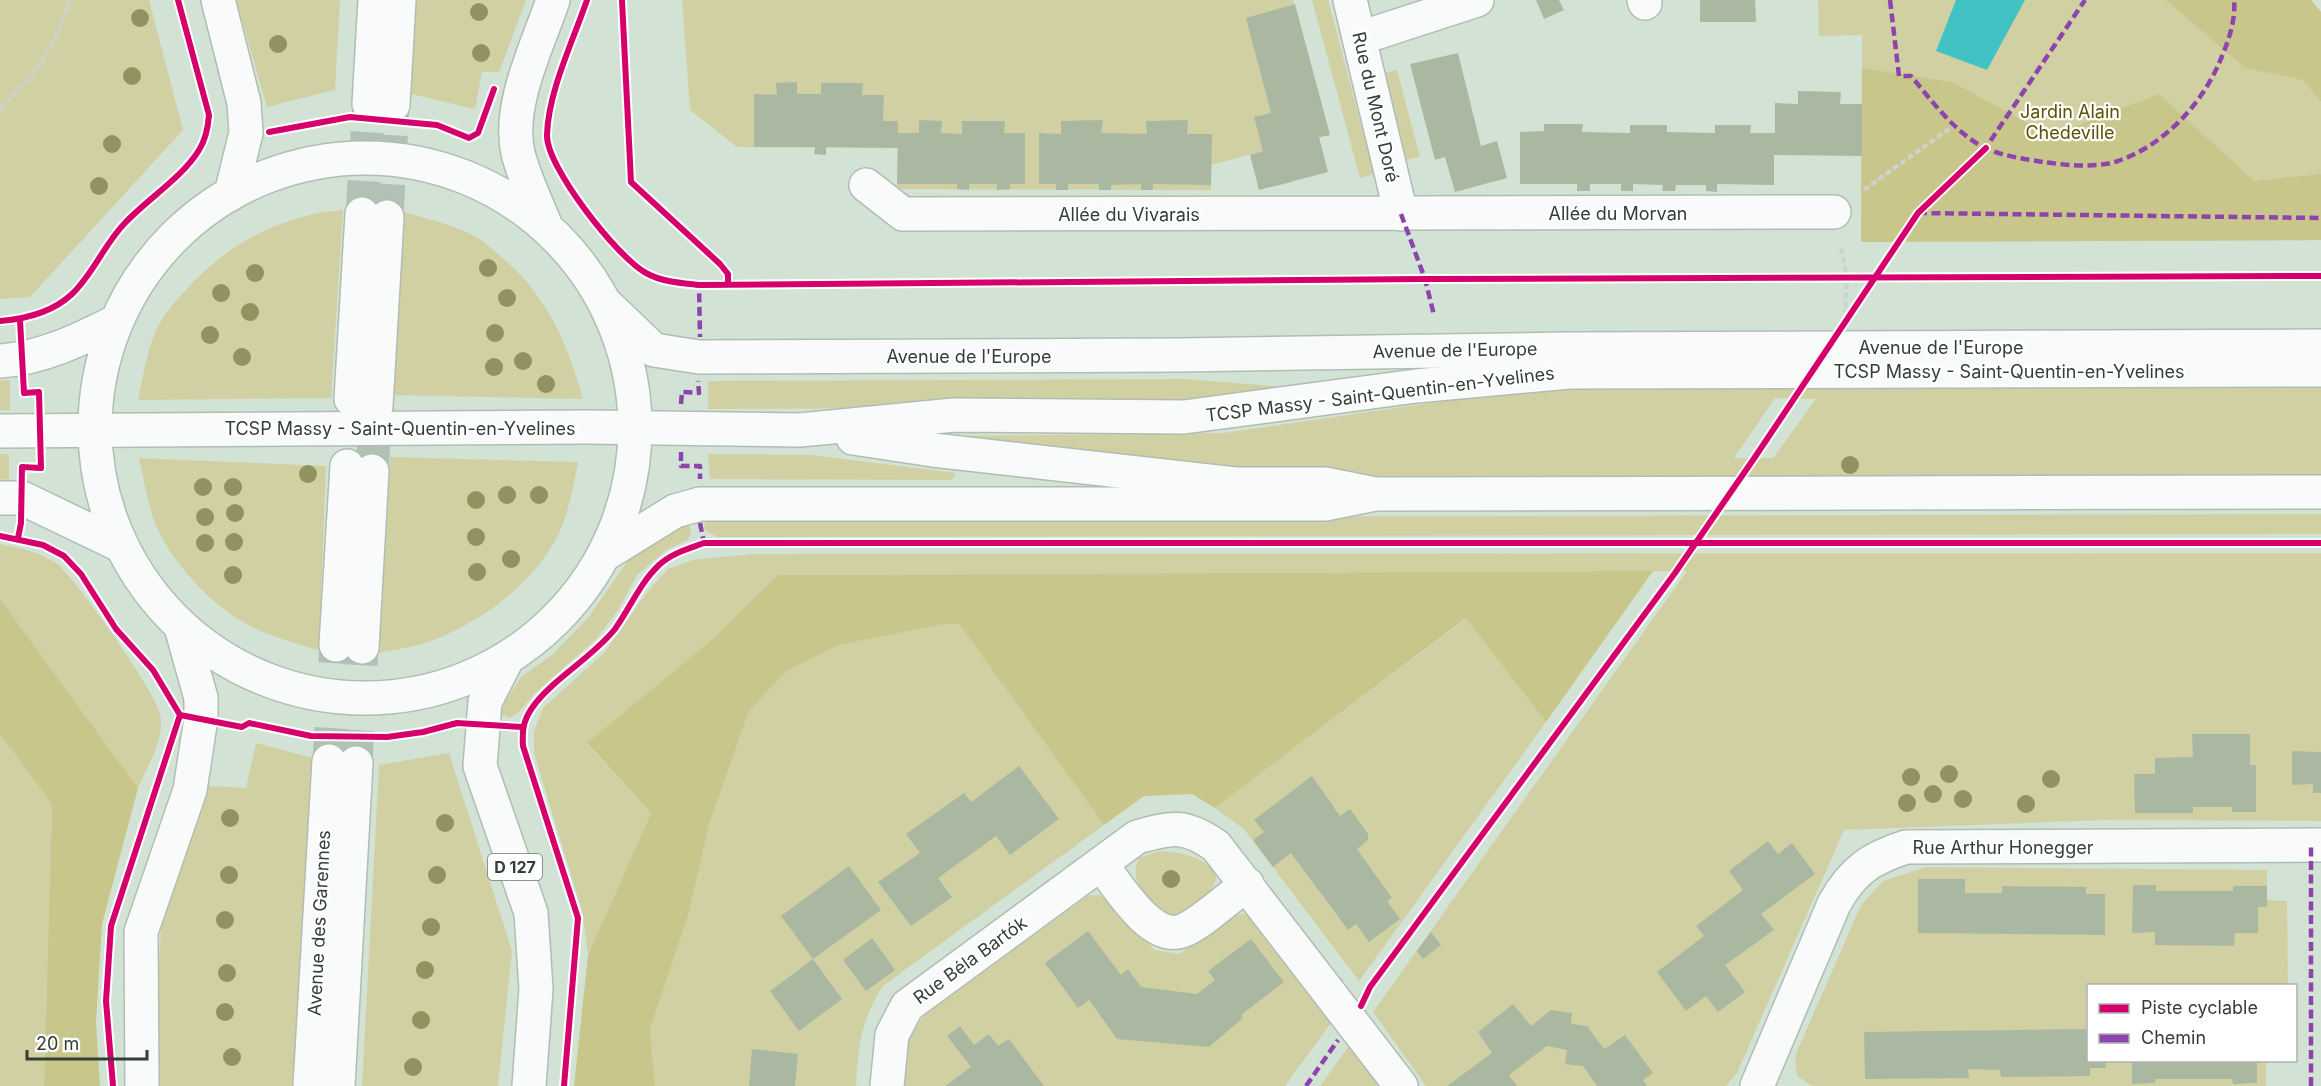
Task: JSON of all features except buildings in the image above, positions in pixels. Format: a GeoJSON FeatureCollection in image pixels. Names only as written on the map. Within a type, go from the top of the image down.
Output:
{"type":"FeatureCollection","features":[{"type":"Feature","properties":{"kind":"main road"},"geometry":{"type":"LineString","coordinates":[[218,0],[236,65],[246,123],[246,133],[231,194]]}},
{"type":"Feature","properties":{"kind":"main road"},"geometry":{"type":"LineString","coordinates":[[375,0],[381,104],[399,0]]}},
{"type":"Feature","properties":{"kind":"main road"},"geometry":{"type":"LineString","coordinates":[[546,227],[518,153],[516,109],[553,0]]}},
{"type":"Feature","properties":{"kind":"main road","name":"Rue du Mont Doré"},"geometry":{"type":"LineString","coordinates":[[1350,0],[1401,214]]}},
{"type":"Feature","properties":{"kind":"main road"},"geometry":{"type":"LineString","coordinates":[[1360,38],[1477,0]]}},
{"type":"Feature","properties":{"kind":"main road"},"geometry":{"type":"LineString","coordinates":[[370,158],[418,163],[464,177],[507,198],[546,227],[580,263],[607,306],[628,364],[636,427],[628,492],[604,555],[563,612],[508,657],[455,683],[398,697],[340,697],[282,685],[228,662],[181,627],[147,589],[120,545],[101,489],[94,429],[100,374],[117,321],[145,271],[176,236],[231,194],[274,173],[321,161],[370,158]]}},
{"type":"Feature","properties":{"kind":"main road","name":"Allée du Vivarais"},"geometry":{"type":"LineString","coordinates":[[866,185],[903,214],[1401,214]]}},
{"type":"Feature","properties":{"kind":"main road","name":"Allée du Morvan"},"geometry":{"type":"LineString","coordinates":[[1401,214],[1834,212]]}},
{"type":"Feature","properties":{"kind":"main road"},"geometry":{"type":"LineString","coordinates":[[363,402],[374,215]]}},
{"type":"Feature","properties":{"kind":"main road","name":"Avenue de l'Europe"},"geometry":{"type":"LineString","coordinates":[[607,306],[654,350],[699,357],[1180,355],[1581,348],[2321,346]]}},
{"type":"Feature","properties":{"kind":"main road"},"geometry":{"type":"LineString","coordinates":[[0,361],[21,360],[71,344],[117,321]]}},
{"type":"Feature","properties":{"kind":"main road","name":"TCSP Massy - Saint-Quentin-en-Yvelines"},"geometry":{"type":"LineString","coordinates":[[0,431],[636,427],[800,430],[954,415],[1184,417],[1416,386],[1569,372],[2321,370]]}},
{"type":"Feature","properties":{"kind":"main road","name":"TCSP Massy - Saint-Quentin-en-Yvelines"},"geometry":{"type":"LineString","coordinates":[[800,430],[933,450],[1235,484],[1325,484],[1374,494]]}},
{"type":"Feature","properties":{"kind":"main road"},"geometry":{"type":"LineString","coordinates":[[349,646],[360,469]]}},
{"type":"Feature","properties":{"kind":"main road"},"geometry":{"type":"LineString","coordinates":[[604,555],[675,511],[700,504],[1325,504],[1374,494],[2321,492]]}},
{"type":"Feature","properties":{"kind":"main road"},"geometry":{"type":"LineString","coordinates":[[0,498],[22,498],[120,545]]}},
{"type":"Feature","properties":{"kind":"main road"},"geometry":{"type":"LineString","coordinates":[[142,1086],[141,932],[190,790],[201,718],[198,681],[181,627]]}},
{"type":"Feature","properties":{"kind":"main road","name":"D 127"},"geometry":{"type":"LineString","coordinates":[[508,657],[485,702],[480,766],[531,913],[536,989],[529,1086]]}},
{"type":"Feature","properties":{"kind":"main road","name":"Avenue des Garennes"},"geometry":{"type":"LineString","coordinates":[[310,1086],[343,762],[338,1086]]}},
{"type":"Feature","properties":{"kind":"main road","name":"Rue Béla Bartók"},"geometry":{"type":"LineString","coordinates":[[887,1086],[892,1035],[907,1006],[1137,837],[1167,829],[1196,832],[1216,846],[1401,1086]]}},
{"type":"Feature","properties":{"kind":"main road","name":"Rue Arthur Honegger"},"geometry":{"type":"LineString","coordinates":[[1757,1086],[1839,894],[1845,883],[1883,854],[1906,847],[2321,845]]}},
{"type":"Feature","properties":{"kind":"main road"},"geometry":{"type":"LineString","coordinates":[[1101,864],[1152,927],[1167,934],[1183,931],[1247,884]]}},
{"type":"Feature","properties":{"kind":"path"},"geometry":{"type":"LineString","coordinates":[[0,109],[29,81],[57,37],[70,0]]}},
{"type":"Feature","properties":{"kind":"path"},"geometry":{"type":"LineString","coordinates":[[622,0],[631,183],[720,264],[728,274],[728,285]]}},
{"type":"Feature","properties":{"kind":"path"},"geometry":{"type":"LineString","coordinates":[[1834,212],[1953,126]]}},
{"type":"Feature","properties":{"kind":"path"},"geometry":{"type":"LineString","coordinates":[[1835,278],[1859,278]]}},
{"type":"Feature","properties":{"kind":"path"},"geometry":{"type":"LineString","coordinates":[[1845,312],[1847,278]]}},
{"type":"Feature","properties":{"kind":"path"},"geometry":{"type":"LineString","coordinates":[[719,285],[740,285]]}},
{"type":"Feature","properties":{"kind":"green space"},"geometry":{"type":"Polygon","coordinates":[[[0,0],[149,0],[183,130],[30,297],[0,299],[0,0]]]}},
{"type":"Feature","properties":{"kind":"green space"},"geometry":{"type":"Polygon","coordinates":[[[236,0],[340,0],[335,90],[267,107],[236,0]]]}},
{"type":"Feature","properties":{"kind":"green space"},"geometry":{"type":"Polygon","coordinates":[[[415,0],[526,0],[499,72],[482,72],[475,109],[411,94],[415,0]]]}},
{"type":"Feature","properties":{"kind":"green space"},"geometry":{"type":"Polygon","coordinates":[[[682,0],[1293,0],[1330,135],[1285,146],[1293,182],[1277,186],[1268,150],[1211,165],[1211,190],[897,189],[897,148],[737,147],[690,110],[682,0]]]}},
{"type":"Feature","properties":{"kind":"green space"},"geometry":{"type":"Polygon","coordinates":[[[1312,0],[1328,0],[1374,174],[1360,178],[1312,0]]]}},
{"type":"Feature","properties":{"kind":"green space","name":"Jardin Alain Chedeville"},"geometry":{"type":"Polygon","coordinates":[[[1818,0],[2311,0],[2321,12],[2321,240],[1861,242],[1862,35],[1819,36],[1818,0]]]}},
{"type":"Feature","properties":{"kind":"green space"},"geometry":{"type":"Polygon","coordinates":[[[1397,70],[1420,157],[1406,160],[1383,73],[1397,70]]]}},
{"type":"Feature","properties":{"kind":"green space"},"geometry":{"type":"Polygon","coordinates":[[[343,210],[331,398],[138,400],[149,349],[158,327],[172,306],[200,275],[255,235],[297,218],[343,210]]]}},
{"type":"Feature","properties":{"kind":"green space"},"geometry":{"type":"Polygon","coordinates":[[[404,212],[472,235],[491,248],[515,270],[530,286],[553,320],[570,358],[583,399],[390,395],[404,212]]]}},
{"type":"Feature","properties":{"kind":"green space"},"geometry":{"type":"Polygon","coordinates":[[[1185,379],[1283,387],[1184,407],[708,409],[708,381],[1185,379]]]}},
{"type":"Feature","properties":{"kind":"green space"},"geometry":{"type":"Polygon","coordinates":[[[2321,379],[2321,476],[1282,478],[947,436],[1224,433],[1519,390],[1708,384],[2321,379]],[[1775,398],[1734,458],[1773,458],[1816,399],[1775,398]]]}},
{"type":"Feature","properties":{"kind":"green space"},"geometry":{"type":"Polygon","coordinates":[[[10,380],[10,410],[0,410],[0,381],[10,380]]]}},
{"type":"Feature","properties":{"kind":"green space"},"geometry":{"type":"Polygon","coordinates":[[[0,454],[9,454],[9,480],[0,479],[0,454]]]}},
{"type":"Feature","properties":{"kind":"green space"},"geometry":{"type":"Polygon","coordinates":[[[708,454],[812,455],[956,473],[952,480],[710,479],[708,454]]]}},
{"type":"Feature","properties":{"kind":"green space"},"geometry":{"type":"Polygon","coordinates":[[[390,457],[578,462],[570,503],[560,532],[544,558],[518,587],[488,611],[454,631],[422,644],[378,653],[390,457]]]}},
{"type":"Feature","properties":{"kind":"green space"},"geometry":{"type":"Polygon","coordinates":[[[139,458],[326,466],[319,650],[254,628],[221,607],[198,586],[178,563],[162,538],[148,499],[139,458]]]}},
{"type":"Feature","properties":{"kind":"green space"},"geometry":{"type":"Polygon","coordinates":[[[2321,514],[2321,534],[718,537],[705,531],[704,518],[2321,514]]]}},
{"type":"Feature","properties":{"kind":"green space"},"geometry":{"type":"Polygon","coordinates":[[[689,523],[691,533],[688,540],[666,550],[637,575],[618,610],[596,639],[536,692],[517,714],[509,718],[501,714],[506,700],[521,677],[552,655],[588,618],[632,555],[662,534],[689,523]]]}},
{"type":"Feature","properties":{"kind":"green space"},"geometry":{"type":"Polygon","coordinates":[[[0,544],[36,553],[56,563],[96,611],[145,683],[160,714],[161,723],[158,742],[138,788],[0,599],[0,544]]]}},
{"type":"Feature","properties":{"kind":"green space"},"geometry":{"type":"Polygon","coordinates":[[[2321,553],[2321,821],[2105,820],[1844,830],[1737,1073],[1726,1086],[1426,1086],[1373,1012],[1687,571],[778,575],[708,643],[587,744],[651,813],[588,955],[583,914],[534,753],[534,731],[543,708],[604,653],[645,595],[668,569],[693,560],[751,554],[2321,553]]]}},
{"type":"Feature","properties":{"kind":"green space"},"geometry":{"type":"Polygon","coordinates":[[[1467,618],[1546,722],[1359,981],[1244,829],[1215,808],[1467,618]]]}},
{"type":"Feature","properties":{"kind":"green space"},"geometry":{"type":"Polygon","coordinates":[[[945,624],[959,624],[1104,825],[884,985],[870,1009],[862,1033],[856,1086],[655,1086],[650,1029],[688,916],[710,822],[749,711],[787,671],[839,645],[945,624]]]}},
{"type":"Feature","properties":{"kind":"green space"},"geometry":{"type":"Polygon","coordinates":[[[0,734],[52,804],[44,1086],[0,1086],[0,734]]]}},
{"type":"Feature","properties":{"kind":"green space"},"geometry":{"type":"Polygon","coordinates":[[[256,743],[312,758],[296,1086],[152,1086],[162,911],[209,786],[246,788],[256,743]]]}},
{"type":"Feature","properties":{"kind":"green space"},"geometry":{"type":"Polygon","coordinates":[[[449,753],[512,951],[498,1086],[362,1086],[379,765],[449,753]]]}},
{"type":"Feature","properties":{"kind":"green space"},"geometry":{"type":"Polygon","coordinates":[[[1159,851],[1189,856],[1216,871],[1216,880],[1207,897],[1191,910],[1182,914],[1163,916],[1141,890],[1136,875],[1139,858],[1159,851]]]}},
{"type":"Feature","properties":{"kind":"green space"},"geometry":{"type":"Polygon","coordinates":[[[1926,867],[2267,870],[2267,900],[2287,901],[2288,984],[2087,984],[2087,1062],[2266,1062],[2266,1086],[1812,1086],[1797,1076],[1795,1056],[1861,905],[1883,881],[1926,867]]]}},
{"type":"Feature","properties":{"kind":"green space"},"geometry":{"type":"Polygon","coordinates":[[[1089,895],[1109,896],[1123,905],[1154,950],[1179,954],[1236,915],[1244,914],[1257,920],[1333,1020],[1285,1086],[902,1086],[909,1038],[924,1015],[1089,895]]]}},
{"type":"Feature","properties":{"kind":"green space"},"geometry":{"type":"Polygon","coordinates":[[[1351,1043],[1382,1086],[1320,1086],[1351,1043]]]}},
{"type":"Feature","properties":{"kind":"shaded area"},"geometry":{"type":"Polygon","coordinates":[[[2166,0],[2311,0],[2321,12],[2321,102],[2303,80],[2245,68],[2166,0]]]}},
{"type":"Feature","properties":{"kind":"shaded area"},"geometry":{"type":"Polygon","coordinates":[[[1862,68],[1952,82],[2051,136],[2159,94],[2254,181],[2321,174],[2321,240],[1861,242],[1862,68]]]}},
{"type":"Feature","properties":{"kind":"shaded area"},"geometry":{"type":"Polygon","coordinates":[[[1653,571],[1546,722],[1466,618],[1215,808],[1192,794],[1144,796],[1104,825],[959,624],[945,624],[839,645],[787,671],[749,711],[710,822],[688,916],[650,1029],[655,1086],[574,1086],[588,955],[651,813],[587,743],[708,643],[778,575],[1653,571]]]}},
{"type":"Feature","properties":{"kind":"shaded area"},"geometry":{"type":"Polygon","coordinates":[[[0,599],[138,788],[102,924],[96,1022],[100,1086],[44,1086],[52,804],[0,734],[0,599]]]}},
{"type":"Feature","properties":{"kind":"water"},"geometry":{"type":"Polygon","coordinates":[[[1956,0],[2025,0],[1987,70],[1936,51],[1956,0]]]}},
{"type":"Feature","properties":{"kind":"tunnel"},"geometry":{"type":"LineString","coordinates":[[362,214],[369,104]]}},
{"type":"Feature","properties":{"kind":"tunnel"},"geometry":{"type":"LineString","coordinates":[[387,217],[393,105]]}},
{"type":"Feature","properties":{"kind":"tunnel"},"geometry":{"type":"LineString","coordinates":[[372,471],[376,406]]}},
{"type":"Feature","properties":{"kind":"tunnel"},"geometry":{"type":"LineString","coordinates":[[329,761],[336,645]]}},
{"type":"Feature","properties":{"kind":"tunnel"},"geometry":{"type":"LineString","coordinates":[[356,763],[362,647]]}},
{"type":"Feature","properties":{"kind":"marked path"},"geometry":{"type":"LineString","coordinates":[[1890,0],[1899,76],[1911,76],[1963,134],[1985,148],[2006,155],[2070,165],[2115,162],[2149,146],[2178,123],[2202,94],[2223,54],[2233,24],[2234,0]]}},
{"type":"Feature","properties":{"kind":"marked path"},"geometry":{"type":"LineString","coordinates":[[1983,152],[2085,0]]}},
{"type":"Feature","properties":{"kind":"marked path"},"geometry":{"type":"LineString","coordinates":[[1918,213],[2321,218]]}},
{"type":"Feature","properties":{"kind":"marked path"},"geometry":{"type":"LineString","coordinates":[[1401,214],[1425,279],[1434,315]]}},
{"type":"Feature","properties":{"kind":"marked path"},"geometry":{"type":"LineString","coordinates":[[694,284],[699,285],[700,337]]}},
{"type":"Feature","properties":{"kind":"marked path"},"geometry":{"type":"LineString","coordinates":[[681,404],[682,392],[699,393],[698,381]]}},
{"type":"Feature","properties":{"kind":"marked path"},"geometry":{"type":"LineString","coordinates":[[681,452],[681,466],[700,466],[700,479]]}},
{"type":"Feature","properties":{"kind":"marked path"},"geometry":{"type":"LineString","coordinates":[[700,523],[704,543]]}},
{"type":"Feature","properties":{"kind":"marked path"},"geometry":{"type":"LineString","coordinates":[[2311,845],[2311,1086]]}},
{"type":"Feature","properties":{"kind":"marked path"},"geometry":{"type":"LineString","coordinates":[[1306,1086],[1338,1040]]}},
{"type":"Feature","properties":{"kind":"cycle path"},"geometry":{"type":"LineString","coordinates":[[0,321],[38,314],[56,306],[72,294],[124,224],[184,170],[201,146],[209,115],[178,0]]}},
{"type":"Feature","properties":{"kind":"cycle path"},"geometry":{"type":"LineString","coordinates":[[587,0],[556,84],[548,119],[547,135],[550,150],[571,189],[619,250],[646,273],[672,282],[699,285],[1425,279],[2321,276]]}},
{"type":"Feature","properties":{"kind":"cycle path"},"geometry":{"type":"LineString","coordinates":[[622,0],[631,182],[720,264],[728,274],[728,285]]}},
{"type":"Feature","properties":{"kind":"cycle path"},"geometry":{"type":"LineString","coordinates":[[269,132],[350,117],[437,125],[469,138],[478,133],[494,89]]}},
{"type":"Feature","properties":{"kind":"cycle path"},"geometry":{"type":"LineString","coordinates":[[1361,1006],[1370,987],[1675,573],[1918,213],[1986,148]]}},
{"type":"Feature","properties":{"kind":"cycle path"},"geometry":{"type":"LineString","coordinates":[[18,538],[21,523],[22,467],[41,468],[39,392],[24,393],[20,320]]}},
{"type":"Feature","properties":{"kind":"cycle path"},"geometry":{"type":"LineString","coordinates":[[0,536],[43,545],[64,556],[81,574],[116,629],[153,670],[180,715],[242,727],[249,723],[311,736],[387,737],[423,732],[457,723],[522,727]]}},
{"type":"Feature","properties":{"kind":"cycle path"},"geometry":{"type":"LineString","coordinates":[[564,1086],[578,918],[523,746],[524,726],[529,713],[540,698],[606,640],[652,572],[675,554],[704,543],[2321,543]]}},
{"type":"Feature","properties":{"kind":"cycle path"},"geometry":{"type":"LineString","coordinates":[[113,1086],[106,1001],[111,926],[180,715]]}}]}
